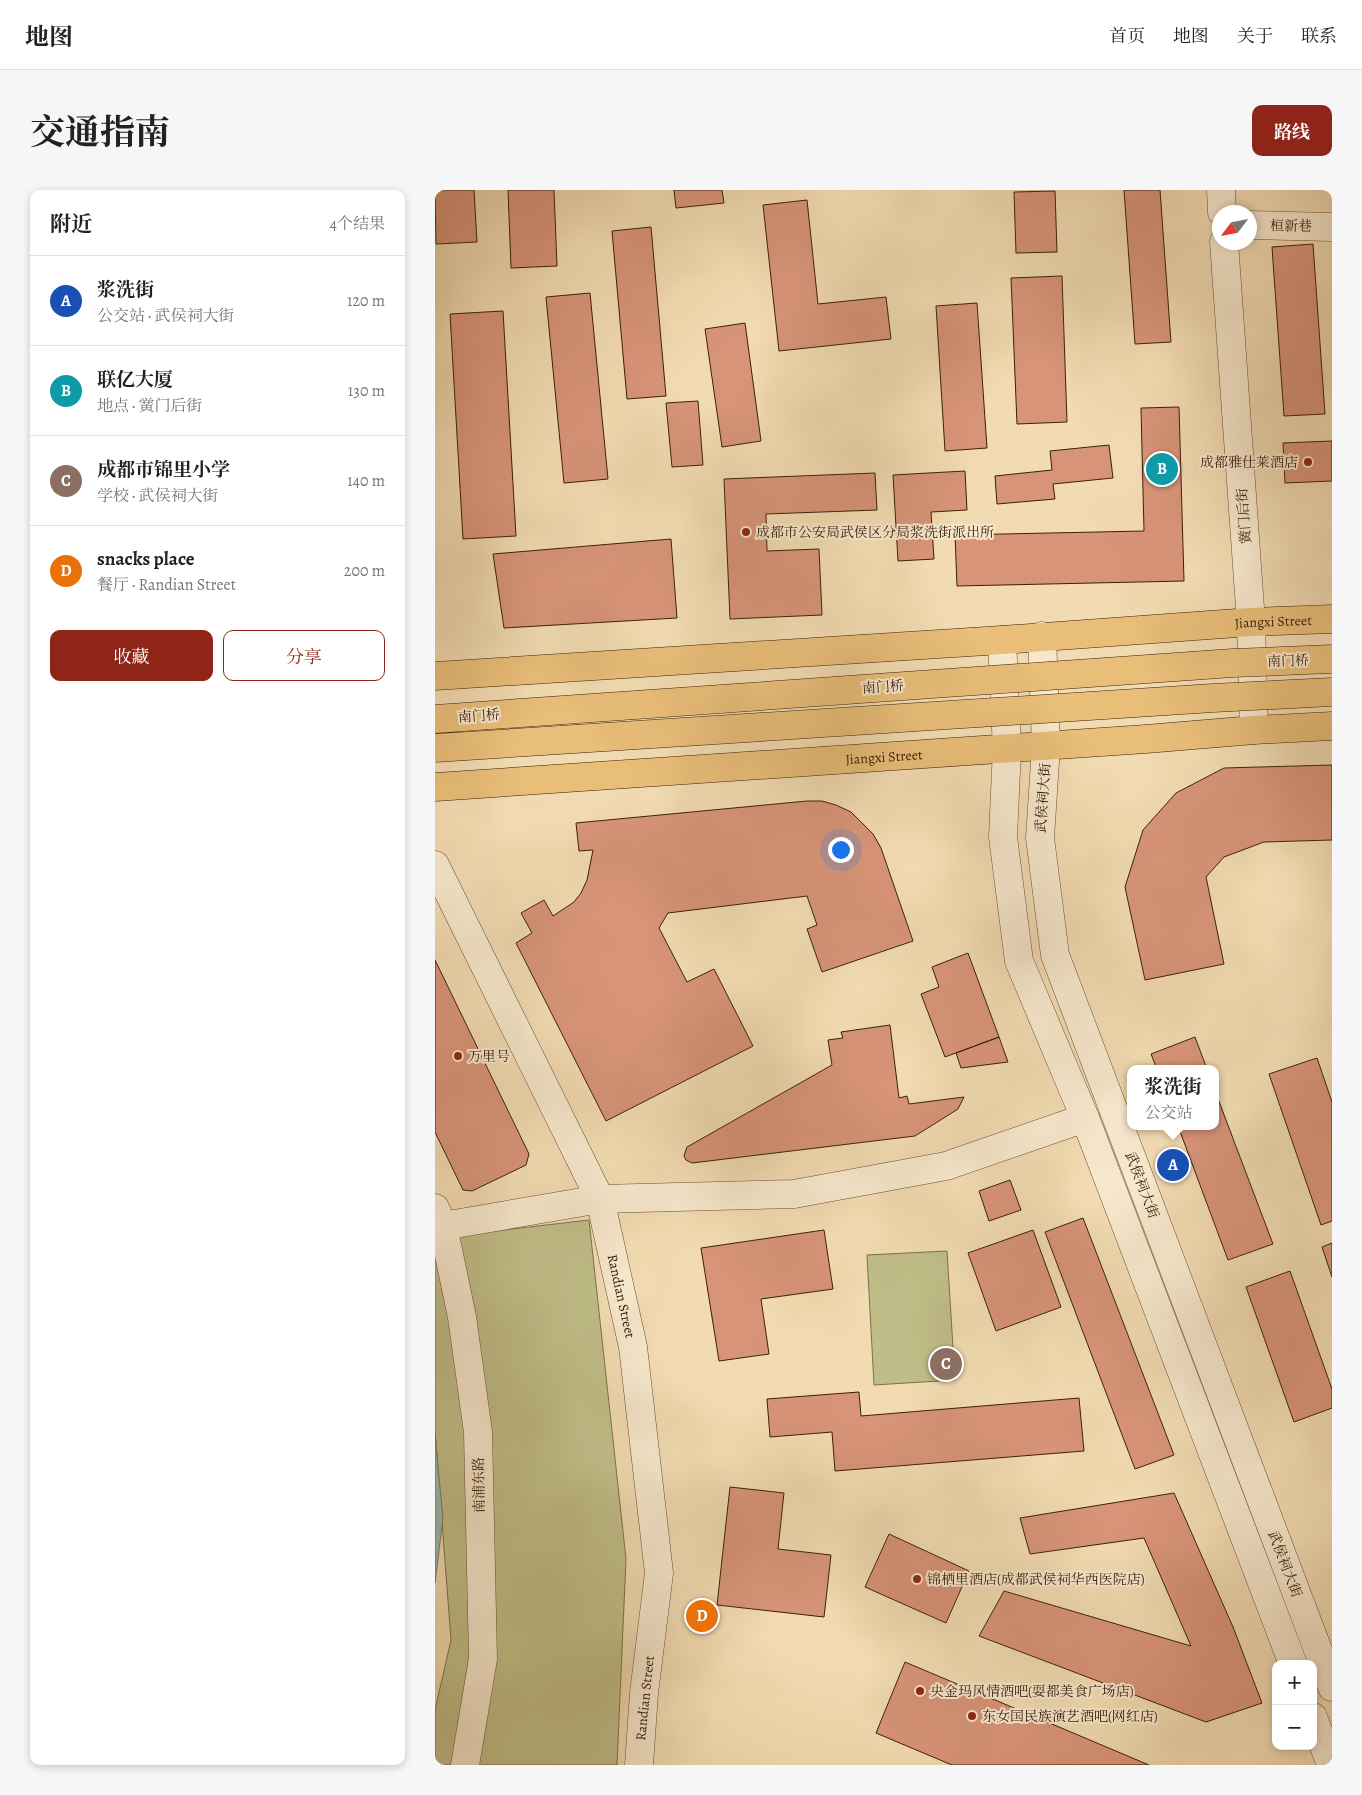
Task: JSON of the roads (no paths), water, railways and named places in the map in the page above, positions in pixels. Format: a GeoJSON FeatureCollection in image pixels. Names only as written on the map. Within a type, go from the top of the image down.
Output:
{"type":"FeatureCollection","features":[{"type":"Feature","properties":{"kind":"main road","name":"Jiangxi Street"},"geometry":{"type":"LineString","coordinates":[[435,676],[1002,640],[1251,622],[1332,620]]}},
{"type":"Feature","properties":{"kind":"main road","name":"南门桥"},"geometry":{"type":"LineString","coordinates":[[435,719],[1233,662],[1332,659]]}},
{"type":"Feature","properties":{"kind":"main road"},"geometry":{"type":"LineString","coordinates":[[435,748],[1332,692]]}},
{"type":"Feature","properties":{"kind":"main road","name":"Jiangxi Street"},"geometry":{"type":"LineString","coordinates":[[435,787],[1332,726]]}},
{"type":"Feature","properties":{"kind":"street"},"geometry":{"type":"LineString","coordinates":[[1221,190],[1222,205]]}},
{"type":"Feature","properties":{"kind":"street","name":"桓新巷"},"geometry":{"type":"LineString","coordinates":[[1257,225],[1332,227]]}},
{"type":"Feature","properties":{"kind":"street","name":"黉门后街"},"geometry":{"type":"LineString","coordinates":[[1225,250],[1251,622],[1254,730]]}},
{"type":"Feature","properties":{"kind":"street","name":"武侯祠大街"},"geometry":{"type":"LineString","coordinates":[[1042,636],[1046,746],[1040,838],[1055,955],[1332,1687]]}},
{"type":"Feature","properties":{"kind":"street","name":"武侯祠大街"},"geometry":{"type":"LineString","coordinates":[[1002,640],[1007,749],[1003,837],[1019,961],[1085,1118],[1291,1660]]}},
{"type":"Feature","properties":{"kind":"street","name":"Randian Street"},"geometry":{"type":"LineString","coordinates":[[435,865],[600,1199],[633,1347],[659,1573],[639,1765]]}},
{"type":"Feature","properties":{"kind":"street"},"geometry":{"type":"LineString","coordinates":[[439,1217],[600,1199],[794,1194],[946,1166],[1085,1118]]}},
{"type":"Feature","properties":{"kind":"street","name":"南浦东路"},"geometry":{"type":"LineString","coordinates":[[439,1217],[462,1317],[477,1432],[483,1658],[465,1765]]}},
{"type":"Feature","properties":{"kind":"street"},"geometry":{"type":"LineString","coordinates":[[1317,1728],[1331,1765]]}},
{"type":"Feature","properties":{"kind":"water"},"geometry":{"type":"Polygon","coordinates":[[[435,1437],[443,1518],[435,1583],[435,1437]]]}},
{"type":"Feature","properties":{"kind":"place","name":"成都雅仕莱酒店"},"geometry":{"type":"Point","coordinates":[1308,462]}},
{"type":"Feature","properties":{"kind":"place","name":"联亿大厦"},"geometry":{"type":"Point","coordinates":[1162,469]}},
{"type":"Feature","properties":{"kind":"place","name":"成都市公安局武侯区分局浆洗街派出所"},"geometry":{"type":"Point","coordinates":[746,532]}},
{"type":"Feature","properties":{"kind":"place","name":"万里号"},"geometry":{"type":"Point","coordinates":[458,1056]}},
{"type":"Feature","properties":{"kind":"place","name":"浆洗街"},"geometry":{"type":"Point","coordinates":[1173,1165]}},
{"type":"Feature","properties":{"kind":"place","name":"成都市锦里小学"},"geometry":{"type":"Point","coordinates":[946,1364]}},
{"type":"Feature","properties":{"kind":"place","name":"锦栖里酒店(成都武侯祠华西医院店)"},"geometry":{"type":"Point","coordinates":[917,1579]}},
{"type":"Feature","properties":{"kind":"place","name":"snacks place"},"geometry":{"type":"Point","coordinates":[702,1616]}},
{"type":"Feature","properties":{"kind":"place","name":"央金玛风情酒吧(耍都美食广场店)"},"geometry":{"type":"Point","coordinates":[920,1691]}},
{"type":"Feature","properties":{"kind":"place","name":"东女国民族演艺酒吧(网红店)"},"geometry":{"type":"Point","coordinates":[972,1716]}}]}
